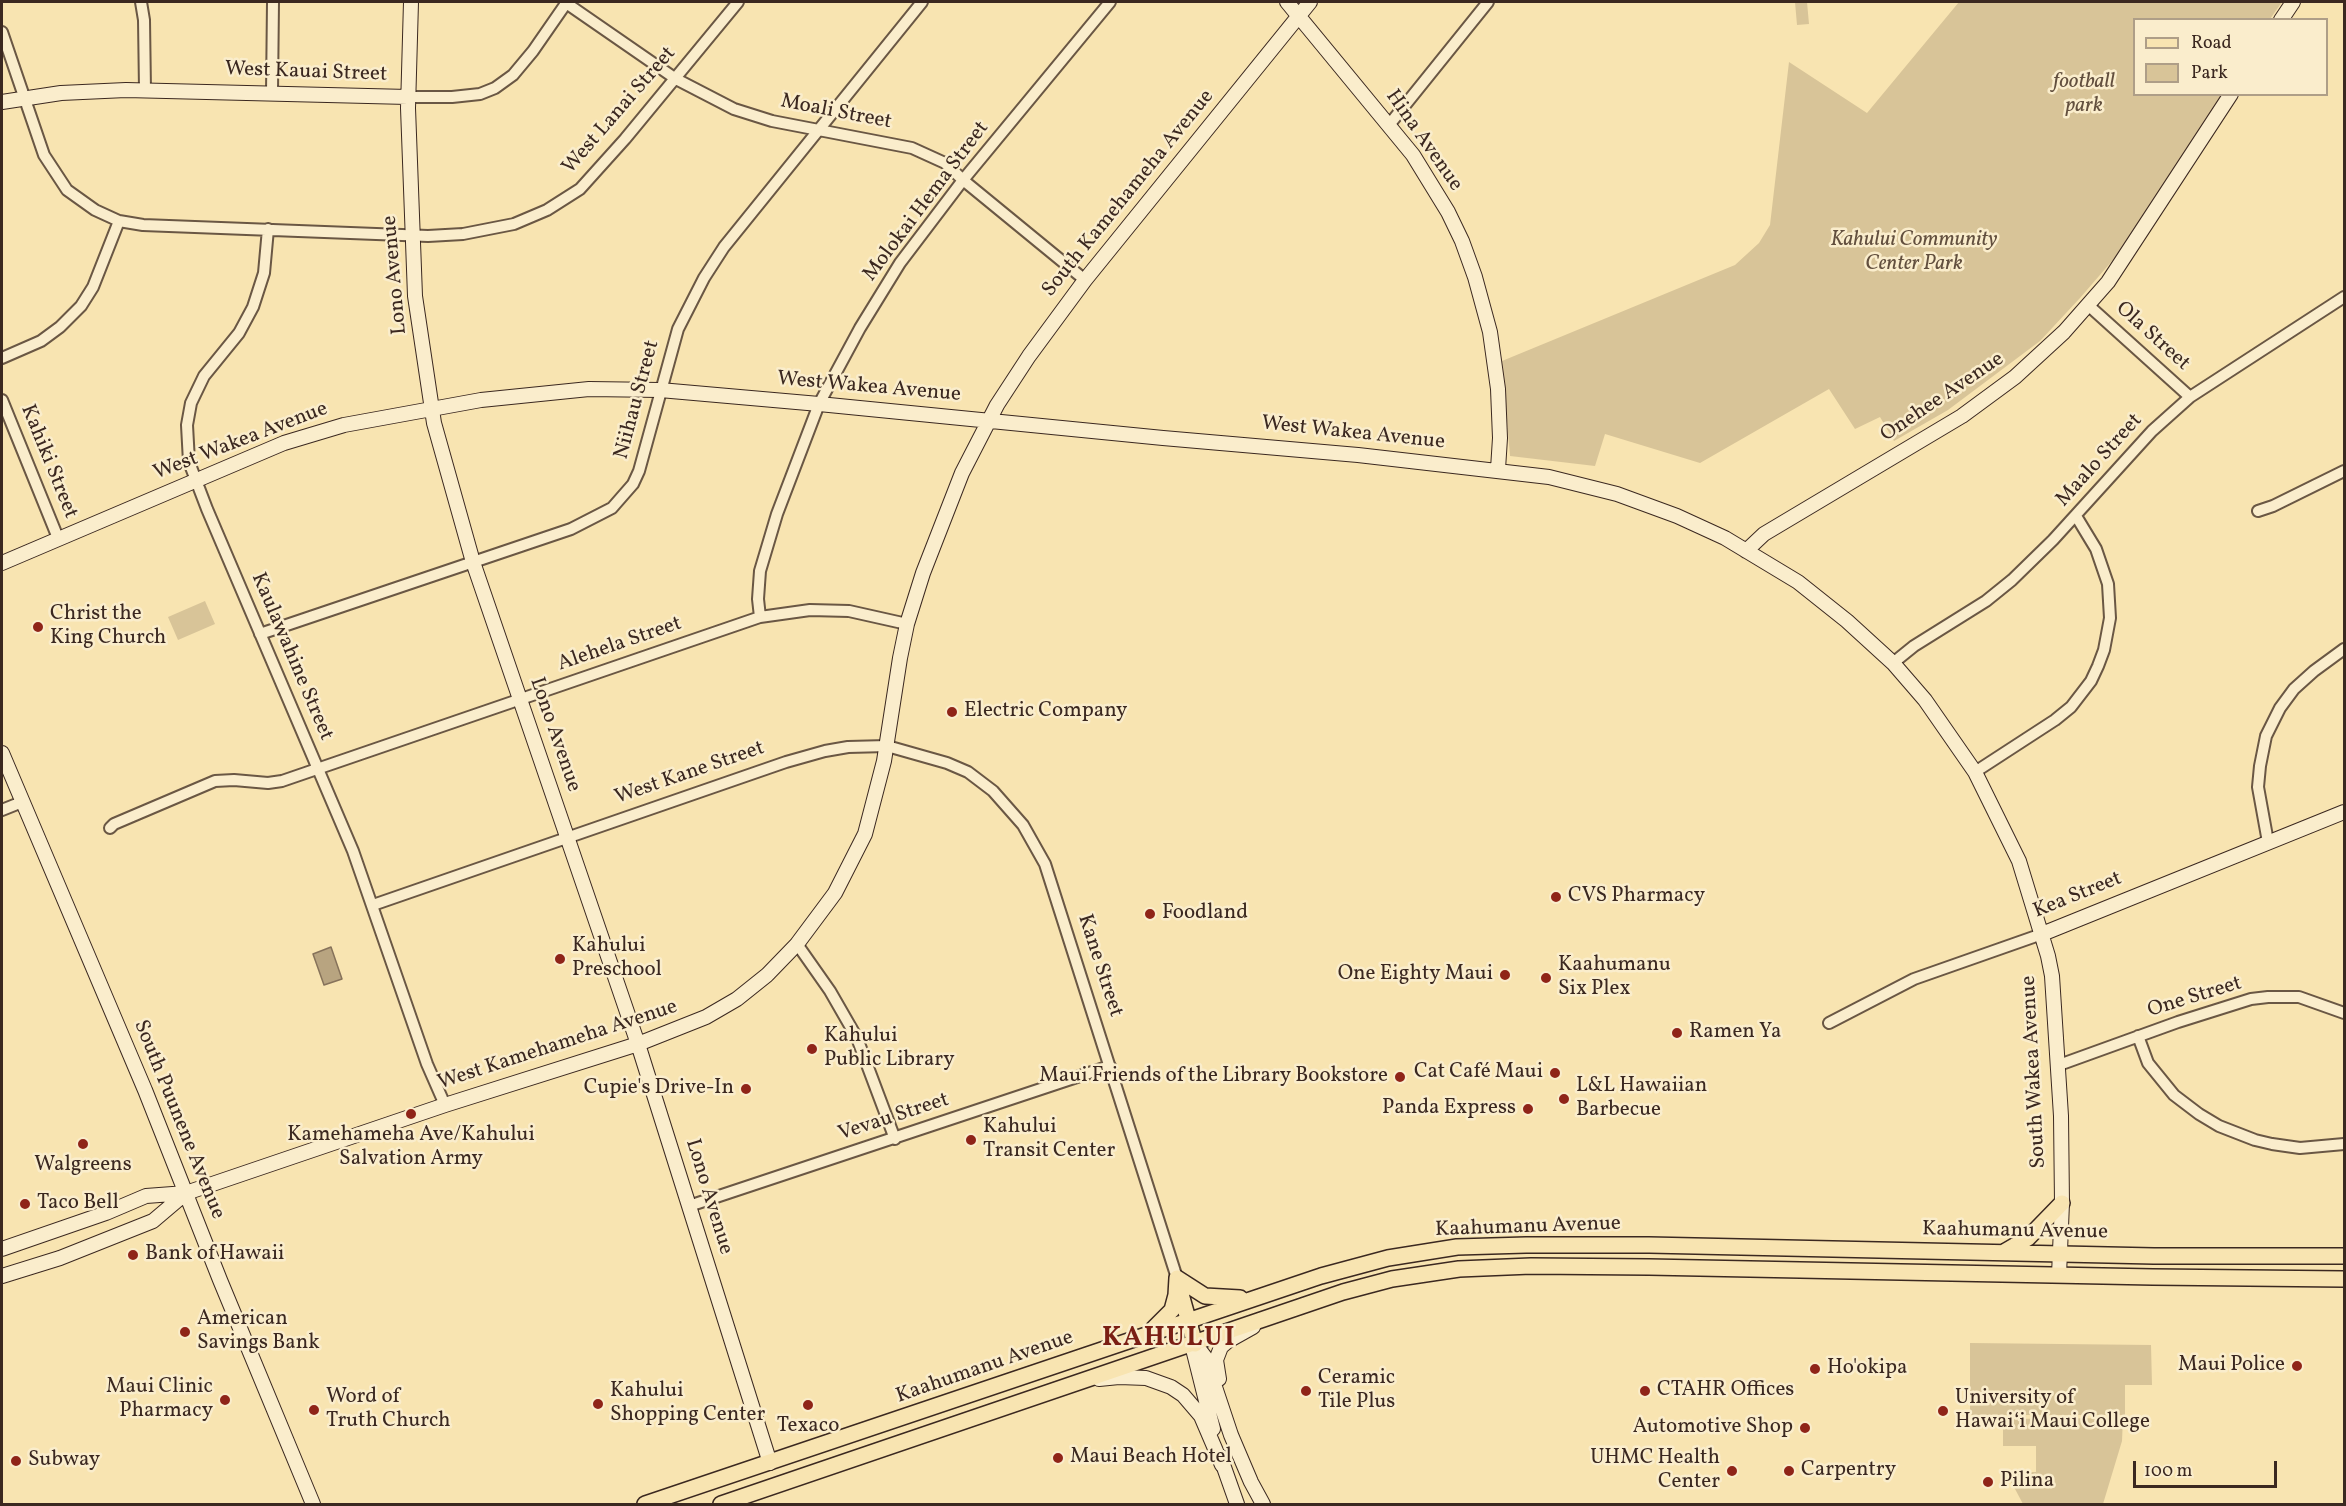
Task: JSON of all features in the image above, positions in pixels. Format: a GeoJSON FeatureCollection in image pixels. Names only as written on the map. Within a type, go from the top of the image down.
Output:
{"type":"FeatureCollection","features":[{"type":"Feature","properties":{"kind":"main road"},"geometry":{"type":"LineString","coordinates":[[2004,1252],[2028,1238],[2062,1203]]}},
{"type":"Feature","properties":{"kind":"main road"},"geometry":{"type":"LineString","coordinates":[[1649,1245],[1649,1267]]}},
{"type":"Feature","properties":{"kind":"main road","name":"Kaahumanu Avenue"},"geometry":{"type":"LineString","coordinates":[[645,1504],[1321,1276],[1388,1258],[1457,1247],[1649,1245],[2154,1256],[2344,1256]]}},
{"type":"Feature","properties":{"kind":"main road","name":"Kaahumanu Avenue"},"geometry":{"type":"LineString","coordinates":[[721,1504],[1085,1382],[1326,1298],[1373,1284],[1459,1269],[1531,1266],[1649,1267],[2344,1279]]}},
{"type":"Feature","properties":{"kind":"main road"},"geometry":{"type":"LineString","coordinates":[[1177,1278],[1204,1296],[1255,1298]]}},
{"type":"Feature","properties":{"kind":"main road"},"geometry":{"type":"LineString","coordinates":[[1177,1278],[1195,1344]]}},
{"type":"Feature","properties":{"kind":"main road"},"geometry":{"type":"LineString","coordinates":[[1145,1336],[1172,1310],[1177,1278]]}},
{"type":"Feature","properties":{"kind":"main road"},"geometry":{"type":"LineString","coordinates":[[974,1394],[982,1416]]}},
{"type":"Feature","properties":{"kind":"main road"},"geometry":{"type":"LineString","coordinates":[[770,1463],[777,1485]]}},
{"type":"Feature","properties":{"kind":"street"},"geometry":{"type":"LineString","coordinates":[[141,2],[144,20],[145,90]]}},
{"type":"Feature","properties":{"kind":"street"},"geometry":{"type":"LineString","coordinates":[[272,92],[273,2]]}},
{"type":"Feature","properties":{"kind":"street","name":"Lono Avenue"},"geometry":{"type":"LineString","coordinates":[[411,2],[408,97],[415,296],[431,408],[443,462],[473,562],[638,1044],[770,1463]]}},
{"type":"Feature","properties":{"kind":"street","name":"West Kauai Street"},"geometry":{"type":"LineString","coordinates":[[2,102],[82,91],[272,92],[408,97],[452,97],[480,94],[495,88],[513,75],[566,2]]}},
{"type":"Feature","properties":{"kind":"street","name":"Moali Street"},"geometry":{"type":"LineString","coordinates":[[566,2],[676,79],[734,109],[772,121],[892,143],[924,152],[945,163],[1085,280]]}},
{"type":"Feature","properties":{"kind":"street","name":"West Lanai Street"},"geometry":{"type":"LineString","coordinates":[[2,32],[44,155],[55,175],[82,202],[119,221],[144,225],[463,234],[514,224],[547,210],[580,189],[676,79],[738,2]]}},
{"type":"Feature","properties":{"kind":"street","name":"Niihau Street"},"geometry":{"type":"LineString","coordinates":[[260,634],[571,529],[612,508],[633,484],[639,471],[678,329],[704,278],[724,247],[922,2]]}},
{"type":"Feature","properties":{"kind":"street","name":"Molokai Hema Street"},"geometry":{"type":"LineString","coordinates":[[760,616],[758,599],[760,571],[777,514],[819,404],[861,328],[900,263],[963,180],[1110,2]]}},
{"type":"Feature","properties":{"kind":"street","name":"Hina Avenue"},"geometry":{"type":"LineString","coordinates":[[1287,2],[1413,155],[1448,212],[1475,277],[1490,332],[1498,389],[1500,438],[1498,469]]}},
{"type":"Feature","properties":{"kind":"street","name":"South Kamehameha Avenue"},"geometry":{"type":"LineString","coordinates":[[990,420],[1029,356],[1085,280],[1310,2]]}},
{"type":"Feature","properties":{"kind":"street"},"geometry":{"type":"LineString","coordinates":[[1389,125],[1488,2]]}},
{"type":"Feature","properties":{"kind":"street"},"geometry":{"type":"LineString","coordinates":[[2282,18],[2293,2]]}},
{"type":"Feature","properties":{"kind":"street","name":"Onehee Avenue"},"geometry":{"type":"LineString","coordinates":[[1746,551],[1764,534],[1962,416],[2015,377],[2064,332],[2108,282],[2230,96]]}},
{"type":"Feature","properties":{"kind":"street"},"geometry":{"type":"LineString","coordinates":[[2,358],[41,341],[60,327],[81,306],[93,287],[119,221]]}},
{"type":"Feature","properties":{"kind":"street","name":"Kaulawahine Street"},"geometry":{"type":"LineString","coordinates":[[268,229],[264,273],[253,307],[239,333],[204,376],[191,403],[186,443],[189,462],[353,850],[427,1064],[445,1105]]}},
{"type":"Feature","properties":{"kind":"street","name":"Maalo Street"},"geometry":{"type":"LineString","coordinates":[[1893,663],[1914,646],[1986,601],[2012,580],[2076,516],[2152,431],[2190,397],[2344,297]]}},
{"type":"Feature","properties":{"kind":"street","name":"Ola Street"},"geometry":{"type":"LineString","coordinates":[[2088,305],[2190,397]]}},
{"type":"Feature","properties":{"kind":"street","name":"West Wakea Avenue"},"geometry":{"type":"LineString","coordinates":[[2,563],[284,443],[334,428],[481,400],[590,389],[660,390],[819,404],[1498,469],[1570,481],[1630,499],[1687,520],[1746,551]]}},
{"type":"Feature","properties":{"kind":"street","name":"Kahiki Street"},"geometry":{"type":"LineString","coordinates":[[2,400],[58,538]]}},
{"type":"Feature","properties":{"kind":"street","name":"West Kamehameha Avenue"},"geometry":{"type":"LineString","coordinates":[[186,1193],[445,1105],[638,1044],[700,1020],[737,999],[768,975],[797,944],[835,893],[865,834],[887,746],[900,658],[923,573],[962,473],[990,420]]}},
{"type":"Feature","properties":{"kind":"street"},"geometry":{"type":"LineString","coordinates":[[2258,511],[2344,471]]}},
{"type":"Feature","properties":{"kind":"street"},"geometry":{"type":"LineString","coordinates":[[1975,772],[2071,707],[2091,681],[2104,651],[2110,618],[2108,584],[2096,549],[2076,516]]}},
{"type":"Feature","properties":{"kind":"street","name":"South Wakea Avenue"},"geometry":{"type":"LineString","coordinates":[[1746,551],[1798,582],[1847,621],[1893,663],[1925,700],[1975,772],[2019,861],[2042,934],[2054,992],[2059,1065],[2062,1203],[2059,1275]]}},
{"type":"Feature","properties":{"kind":"street","name":"Alehela Street"},"geometry":{"type":"LineString","coordinates":[[110,828],[114,824],[215,782],[282,781],[760,616],[810,610],[849,611],[908,624]]}},
{"type":"Feature","properties":{"kind":"street"},"geometry":{"type":"LineString","coordinates":[[2268,842],[2258,787],[2266,736],[2280,708],[2295,689],[2314,670],[2344,649]]}},
{"type":"Feature","properties":{"kind":"street","name":"West Kane Street"},"geometry":{"type":"LineString","coordinates":[[373,904],[802,757],[848,747],[887,746]]}},
{"type":"Feature","properties":{"kind":"street","name":"Kane Street"},"geometry":{"type":"LineString","coordinates":[[887,746],[947,763],[968,772],[993,791],[1023,825],[1038,848],[1051,879],[1177,1278]]}},
{"type":"Feature","properties":{"kind":"street","name":"South Puunene Avenue"},"geometry":{"type":"LineString","coordinates":[[2,753],[145,1090],[313,1504]]}},
{"type":"Feature","properties":{"kind":"street"},"geometry":{"type":"LineString","coordinates":[[2,810],[22,802]]}},
{"type":"Feature","properties":{"kind":"street","name":"Kea Street"},"geometry":{"type":"LineString","coordinates":[[1829,1023],[1914,979],[2042,934],[2344,812]]}},
{"type":"Feature","properties":{"kind":"street"},"geometry":{"type":"LineString","coordinates":[[797,944],[830,991],[857,1038],[895,1138]]}},
{"type":"Feature","properties":{"kind":"street","name":"One Street"},"geometry":{"type":"LineString","coordinates":[[2059,1065],[2229,1005],[2268,997],[2299,998],[2344,1011]]}},
{"type":"Feature","properties":{"kind":"street"},"geometry":{"type":"LineString","coordinates":[[2138,1036],[2148,1063],[2174,1095],[2219,1126],[2272,1144],[2300,1148],[2344,1144]]}},
{"type":"Feature","properties":{"kind":"street","name":"Vevau Street"},"geometry":{"type":"LineString","coordinates":[[689,1206],[1110,1066]]}},
{"type":"Feature","properties":{"kind":"street"},"geometry":{"type":"LineString","coordinates":[[2,1249],[106,1213],[146,1196],[186,1193]]}},
{"type":"Feature","properties":{"kind":"street"},"geometry":{"type":"LineString","coordinates":[[2,1276],[60,1258],[153,1221],[186,1193]]}},
{"type":"Feature","properties":{"kind":"street"},"geometry":{"type":"LineString","coordinates":[[1223,1411],[1216,1365],[1219,1351],[1228,1341],[1250,1329],[1257,1322]]}},
{"type":"Feature","properties":{"kind":"street"},"geometry":{"type":"LineString","coordinates":[[1195,1344],[1205,1357],[1243,1465],[1263,1504]]}},
{"type":"Feature","properties":{"kind":"street"},"geometry":{"type":"LineString","coordinates":[[1195,1344],[1193,1349],[1222,1465]]}},
{"type":"Feature","properties":{"kind":"street"},"geometry":{"type":"LineString","coordinates":[[1085,1382],[1133,1377],[1153,1380],[1172,1387],[1188,1400],[1200,1416],[1237,1504]]}},
{"type":"Feature","properties":{"kind":"green space"},"geometry":{"type":"Polygon","coordinates":[[[1795,2],[1807,2],[1809,24],[1797,25],[1795,2]]]}},
{"type":"Feature","properties":{"kind":"green space","name":"Kahului Community Center Park"},"geometry":{"type":"Polygon","coordinates":[[[1959,2],[2282,2],[2271,18],[2133,18],[2133,96],[2221,96],[2118,254],[2080,298],[2040,341],[1948,410],[1894,441],[1880,417],[1855,429],[1829,389],[1700,463],[1605,434],[1595,466],[1510,456],[1502,361],[1735,265],[1759,243],[1770,225],[1789,62],[1867,113],[1959,2]]]}},
{"type":"Feature","properties":{"kind":"green space"},"geometry":{"type":"Polygon","coordinates":[[[205,601],[215,624],[178,640],[168,617],[205,601]]]}},
{"type":"Feature","properties":{"kind":"green space"},"geometry":{"type":"Polygon","coordinates":[[[1970,1343],[2151,1345],[2152,1385],[2125,1385],[2125,1415],[1970,1415],[1970,1343]]]}},
{"type":"Feature","properties":{"kind":"green space"},"geometry":{"type":"Polygon","coordinates":[[[2123,1418],[2122,1441],[2103,1504],[2023,1504],[2006,1472],[2036,1472],[2036,1446],[2003,1446],[2003,1419],[2123,1418]]]}},
{"type":"Feature","properties":{"kind":"shaded area"},"geometry":{"type":"Polygon","coordinates":[[[331,947],[342,979],[324,985],[313,954],[331,947]]]}},
{"type":"Feature","properties":{"kind":"place","name":"Christ the King Church"},"geometry":{"type":"Point","coordinates":[38,627]}},
{"type":"Feature","properties":{"kind":"place","name":"Electric Company"},"geometry":{"type":"Point","coordinates":[952,712]}},
{"type":"Feature","properties":{"kind":"place","name":"CVS Pharmacy"},"geometry":{"type":"Point","coordinates":[1556,897]}},
{"type":"Feature","properties":{"kind":"place","name":"Foodland"},"geometry":{"type":"Point","coordinates":[1150,914]}},
{"type":"Feature","properties":{"kind":"place","name":"Kahului Preschool"},"geometry":{"type":"Point","coordinates":[560,959]}},
{"type":"Feature","properties":{"kind":"place","name":"One Eighty Maui"},"geometry":{"type":"Point","coordinates":[1505,975]}},
{"type":"Feature","properties":{"kind":"place","name":"Kaahumanu Six Plex"},"geometry":{"type":"Point","coordinates":[1546,978]}},
{"type":"Feature","properties":{"kind":"place","name":"Ramen Ya"},"geometry":{"type":"Point","coordinates":[1677,1033]}},
{"type":"Feature","properties":{"kind":"place","name":"Kahului Public Library"},"geometry":{"type":"Point","coordinates":[812,1049]}},
{"type":"Feature","properties":{"kind":"place","name":"Cat Café Maui"},"geometry":{"type":"Point","coordinates":[1555,1073]}},
{"type":"Feature","properties":{"kind":"place","name":"Maui Friends of the Library Bookstore"},"geometry":{"type":"Point","coordinates":[1400,1077]}},
{"type":"Feature","properties":{"kind":"place","name":"Cupie's Drive-In"},"geometry":{"type":"Point","coordinates":[746,1089]}},
{"type":"Feature","properties":{"kind":"place","name":"L&L Hawaiian Barbecue"},"geometry":{"type":"Point","coordinates":[1564,1099]}},
{"type":"Feature","properties":{"kind":"place","name":"Panda Express"},"geometry":{"type":"Point","coordinates":[1528,1109]}},
{"type":"Feature","properties":{"kind":"place","name":"Kamehameha Ave/Kahului Salvation Army"},"geometry":{"type":"Point","coordinates":[411,1114]}},
{"type":"Feature","properties":{"kind":"place","name":"Kahului Transit Center"},"geometry":{"type":"Point","coordinates":[971,1140]}},
{"type":"Feature","properties":{"kind":"place","name":"Walgreens"},"geometry":{"type":"Point","coordinates":[83,1144]}},
{"type":"Feature","properties":{"kind":"place","name":"Taco Bell"},"geometry":{"type":"Point","coordinates":[25,1204]}},
{"type":"Feature","properties":{"kind":"place","name":"Bank of Hawaii"},"geometry":{"type":"Point","coordinates":[133,1255]}},
{"type":"Feature","properties":{"kind":"place","name":"American Savings Bank"},"geometry":{"type":"Point","coordinates":[185,1332]}},
{"type":"Feature","properties":{"kind":"place","name":"Maui Police"},"geometry":{"type":"Point","coordinates":[2297,1366]}},
{"type":"Feature","properties":{"kind":"place","name":"Ho'okipa"},"geometry":{"type":"Point","coordinates":[1815,1369]}},
{"type":"Feature","properties":{"kind":"place","name":"Ceramic Tile Plus"},"geometry":{"type":"Point","coordinates":[1306,1391]}},
{"type":"Feature","properties":{"kind":"place","name":"CTAHR Offices"},"geometry":{"type":"Point","coordinates":[1645,1391]}},
{"type":"Feature","properties":{"kind":"place","name":"Maui Clinic Pharmacy"},"geometry":{"type":"Point","coordinates":[225,1400]}},
{"type":"Feature","properties":{"kind":"place","name":"Kahului Shopping Center"},"geometry":{"type":"Point","coordinates":[598,1404]}},
{"type":"Feature","properties":{"kind":"place","name":"Texaco"},"geometry":{"type":"Point","coordinates":[808,1405]}},
{"type":"Feature","properties":{"kind":"place","name":"Word of Truth Church"},"geometry":{"type":"Point","coordinates":[314,1410]}},
{"type":"Feature","properties":{"kind":"place","name":"University of Hawai‘i Maui College"},"geometry":{"type":"Point","coordinates":[1943,1411]}},
{"type":"Feature","properties":{"kind":"place","name":"Automotive Shop"},"geometry":{"type":"Point","coordinates":[1805,1428]}},
{"type":"Feature","properties":{"kind":"place","name":"Maui Beach Hotel"},"geometry":{"type":"Point","coordinates":[1058,1458]}},
{"type":"Feature","properties":{"kind":"place","name":"Subway"},"geometry":{"type":"Point","coordinates":[16,1461]}},
{"type":"Feature","properties":{"kind":"place","name":"UHMC Health Center"},"geometry":{"type":"Point","coordinates":[1732,1471]}},
{"type":"Feature","properties":{"kind":"place","name":"Carpentry"},"geometry":{"type":"Point","coordinates":[1789,1471]}},
{"type":"Feature","properties":{"kind":"place","name":"Pilina"},"geometry":{"type":"Point","coordinates":[1988,1482]}},
{"type":"Feature","properties":{"kind":"district","name":"KAHULUI"},"geometry":{"type":"Point","coordinates":[1169,1340]}},
{"type":"Feature","properties":{"kind":"park label","name":"football park"},"geometry":{"type":"Point","coordinates":[2084,95]}}]}
